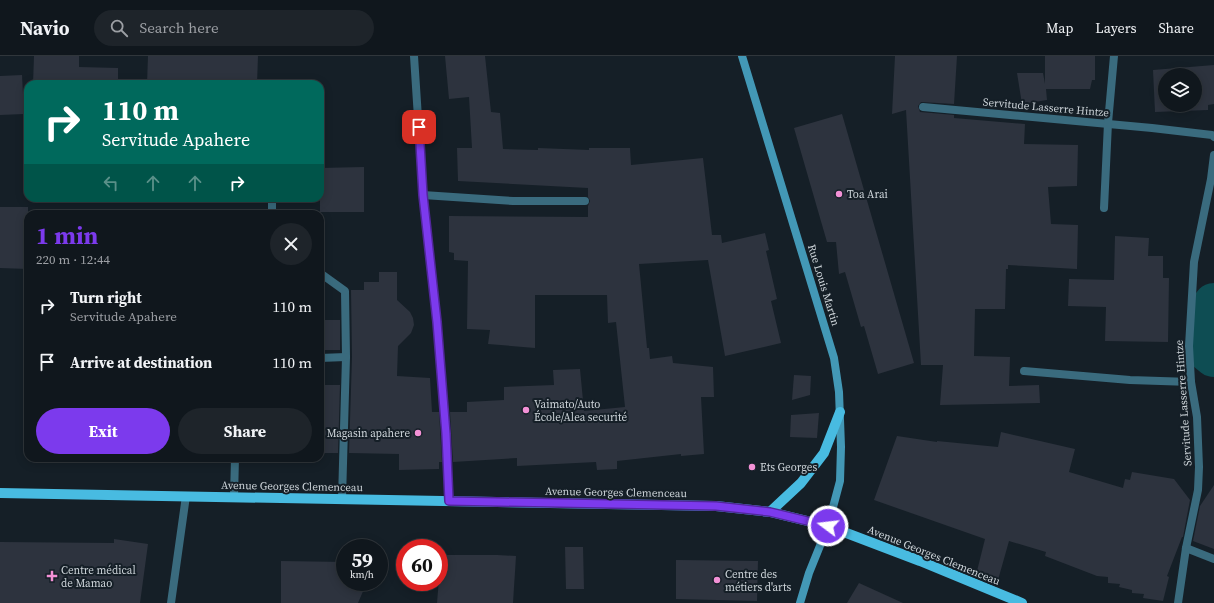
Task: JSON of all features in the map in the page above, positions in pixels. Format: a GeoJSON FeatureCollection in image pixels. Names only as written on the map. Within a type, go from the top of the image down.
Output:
{"type":"FeatureCollection","features":[{"type":"Feature","properties":{"kind":"main road","name":"Rue Louis Martin"},"geometry":{"type":"LineString","coordinates":[[742,56],[834,358],[838,381],[841,447],[840,481],[828,526],[809,573],[800,603]]}},
{"type":"Feature","properties":{"kind":"main road"},"geometry":{"type":"LineString","coordinates":[[770,512],[801,483],[824,453],[840,412]]}},
{"type":"Feature","properties":{"kind":"main road","name":"Avenue Georges Clemenceau"},"geometry":{"type":"LineString","coordinates":[[0,493],[716,506],[770,512],[828,526],[920,561],[1022,603]]}},
{"type":"Feature","properties":{"kind":"street"},"geometry":{"type":"LineString","coordinates":[[414,56],[423,195],[446,434],[449,501]]}},
{"type":"Feature","properties":{"kind":"street"},"geometry":{"type":"LineString","coordinates":[[1104,208],[1108,123],[1114,56]]}},
{"type":"Feature","properties":{"kind":"street","name":"Servitude Lasserre Hintze"},"geometry":{"type":"LineString","coordinates":[[923,107],[1108,123],[1214,137]]}},
{"type":"Feature","properties":{"kind":"street","name":"Servitude Lasserre Hintze"},"geometry":{"type":"LineString","coordinates":[[1178,603],[1186,548],[1198,490],[1199,467],[1197,417],[1191,382],[1189,346],[1194,262],[1211,180],[1214,155]]}},
{"type":"Feature","properties":{"kind":"street"},"geometry":{"type":"LineString","coordinates":[[423,195],[513,201],[585,201]]}},
{"type":"Feature","properties":{"kind":"street"},"geometry":{"type":"LineString","coordinates":[[324,276],[345,291],[346,357],[342,499]]}},
{"type":"Feature","properties":{"kind":"street"},"geometry":{"type":"LineString","coordinates":[[324,358],[346,357]]}},
{"type":"Feature","properties":{"kind":"street"},"geometry":{"type":"LineString","coordinates":[[1024,371],[1130,380],[1191,382]]}},
{"type":"Feature","properties":{"kind":"street"},"geometry":{"type":"LineString","coordinates":[[234,497],[235,462]]}},
{"type":"Feature","properties":{"kind":"street"},"geometry":{"type":"LineString","coordinates":[[171,603],[186,496]]}},
{"type":"Feature","properties":{"kind":"street"},"geometry":{"type":"LineString","coordinates":[[1186,548],[1214,559]]}},
{"type":"Feature","properties":{"kind":"building"},"geometry":{"type":"Polygon","coordinates":[[[34,56],[79,56],[79,67],[118,68],[118,80],[33,80],[34,56]]]}},
{"type":"Feature","properties":{"kind":"building"},"geometry":{"type":"Polygon","coordinates":[[[148,56],[258,56],[257,80],[147,80],[148,56]]]}},
{"type":"Feature","properties":{"kind":"building"},"geometry":{"type":"Polygon","coordinates":[[[445,56],[485,56],[491,112],[500,113],[503,149],[538,150],[538,148],[589,150],[589,148],[630,148],[631,165],[703,158],[712,235],[721,235],[722,243],[765,233],[769,250],[766,251],[777,299],[771,301],[781,343],[725,356],[708,260],[639,264],[647,348],[649,348],[650,359],[672,356],[673,363],[713,367],[714,397],[701,397],[704,454],[681,456],[681,454],[617,461],[617,469],[597,470],[596,462],[517,466],[517,458],[453,462],[450,412],[467,412],[467,402],[504,400],[504,387],[554,385],[553,370],[580,369],[584,411],[625,407],[616,322],[608,323],[607,295],[535,295],[535,348],[488,344],[490,330],[467,329],[468,261],[454,260],[454,253],[449,252],[449,216],[588,217],[588,206],[590,201],[588,197],[588,188],[458,181],[457,148],[472,148],[469,97],[449,99],[445,56]]]}},
{"type":"Feature","properties":{"kind":"building"},"geometry":{"type":"Polygon","coordinates":[[[895,56],[957,56],[954,104],[921,102],[918,106],[920,112],[954,115],[954,118],[1025,124],[1024,144],[1078,145],[1077,186],[1048,187],[1051,224],[1078,225],[1077,269],[1008,265],[1008,269],[1006,269],[1005,309],[975,309],[974,356],[1010,357],[1009,386],[1039,385],[1040,403],[940,405],[943,365],[921,365],[906,110],[892,114],[895,56]]]}},
{"type":"Feature","properties":{"kind":"building"},"geometry":{"type":"Polygon","coordinates":[[[1045,56],[1095,56],[1095,80],[1092,80],[1090,89],[1046,89],[1047,100],[1022,104],[1017,73],[1043,73],[1045,84],[1045,56]]]}},
{"type":"Feature","properties":{"kind":"building"},"geometry":{"type":"Polygon","coordinates":[[[1214,65],[1214,104],[1208,105],[1208,110],[1202,110],[1202,68],[1177,68],[1214,65]]]}},
{"type":"Feature","properties":{"kind":"building"},"geometry":{"type":"Polygon","coordinates":[[[1153,70],[1158,70],[1158,112],[1155,112],[1153,70]]]}},
{"type":"Feature","properties":{"kind":"building"},"geometry":{"type":"Polygon","coordinates":[[[22,75],[24,114],[0,115],[0,76],[22,75]]]}},
{"type":"Feature","properties":{"kind":"building","name":"Toa Arai"},"geometry":{"type":"Polygon","coordinates":[[[842,114],[914,363],[878,374],[864,326],[861,327],[845,272],[839,274],[836,242],[827,242],[794,128],[842,114]]]}},
{"type":"Feature","properties":{"kind":"building"},"geometry":{"type":"Polygon","coordinates":[[[364,167],[364,212],[324,212],[324,210],[320,210],[320,202],[324,202],[324,168],[364,167]]]}},
{"type":"Feature","properties":{"kind":"building"},"geometry":{"type":"Polygon","coordinates":[[[0,207],[28,207],[28,210],[24,210],[24,269],[0,268],[0,207]]]}},
{"type":"Feature","properties":{"kind":"building"},"geometry":{"type":"Polygon","coordinates":[[[1115,236],[1149,238],[1148,256],[1163,256],[1163,278],[1169,278],[1168,342],[1105,341],[1106,307],[1068,306],[1069,279],[1114,280],[1115,236]]]}},
{"type":"Feature","properties":{"kind":"building"},"geometry":{"type":"Polygon","coordinates":[[[379,272],[397,272],[397,300],[410,312],[413,318],[414,325],[411,333],[398,346],[397,376],[430,378],[432,412],[439,412],[442,462],[439,462],[439,469],[399,470],[399,454],[349,453],[352,357],[351,290],[364,290],[364,282],[379,282],[379,272]]]}},
{"type":"Feature","properties":{"kind":"building"},"geometry":{"type":"Polygon","coordinates":[[[324,320],[340,320],[340,350],[324,350],[324,320]]]}},
{"type":"Feature","properties":{"kind":"building"},"geometry":{"type":"Polygon","coordinates":[[[794,375],[811,376],[810,395],[792,400],[794,375]]]}},
{"type":"Feature","properties":{"kind":"building"},"geometry":{"type":"Polygon","coordinates":[[[324,385],[340,385],[338,453],[324,453],[324,385]]]}},
{"type":"Feature","properties":{"kind":"building"},"geometry":{"type":"Polygon","coordinates":[[[819,413],[817,438],[790,437],[791,415],[819,413]]]}},
{"type":"Feature","properties":{"kind":"building"},"geometry":{"type":"Polygon","coordinates":[[[1001,432],[1075,449],[1069,472],[1123,488],[1125,479],[1130,480],[1132,472],[1174,479],[1190,500],[1183,537],[1167,576],[1169,577],[1163,601],[1143,598],[1144,594],[1132,593],[1132,590],[1119,587],[1120,584],[1108,583],[1108,577],[1097,576],[1045,556],[1046,552],[1009,541],[998,580],[977,571],[985,539],[874,500],[897,436],[937,442],[998,447],[1001,432]]]}},
{"type":"Feature","properties":{"kind":"building"},"geometry":{"type":"Polygon","coordinates":[[[1214,485],[1214,549],[1193,541],[1200,506],[1214,485]]]}},
{"type":"Feature","properties":{"kind":"building","name":"Centre médical de Mamao"},"geometry":{"type":"Polygon","coordinates":[[[114,539],[148,544],[140,603],[0,603],[0,542],[114,543],[114,539]]]}},
{"type":"Feature","properties":{"kind":"building"},"geometry":{"type":"Polygon","coordinates":[[[565,547],[583,547],[584,589],[566,589],[565,547]]]}},
{"type":"Feature","properties":{"kind":"building"},"geometry":{"type":"Polygon","coordinates":[[[448,555],[516,556],[513,603],[437,603],[438,591],[448,591],[448,555]]]}},
{"type":"Feature","properties":{"kind":"building","name":"Centre des métiers d'arts"},"geometry":{"type":"Polygon","coordinates":[[[676,560],[758,561],[757,601],[676,599],[676,560]]]}},
{"type":"Feature","properties":{"kind":"building"},"geometry":{"type":"Polygon","coordinates":[[[281,561],[336,562],[336,591],[363,591],[358,603],[281,603],[281,561]]]}},
{"type":"Feature","properties":{"kind":"building"},"geometry":{"type":"Polygon","coordinates":[[[859,583],[903,603],[847,603],[859,583]]]}},
{"type":"Feature","properties":{"kind":"waterway"},"geometry":{"type":"LineString","coordinates":[[1214,304],[1209,333],[1208,351],[1214,356]]}},
{"type":"Feature","properties":{"kind":"place","name":"Toa Arai"},"geometry":{"type":"Point","coordinates":[839,194]}},
{"type":"Feature","properties":{"kind":"place","name":"Vaimato/Auto École/Alea securité"},"geometry":{"type":"Point","coordinates":[526,410]}},
{"type":"Feature","properties":{"kind":"place","name":"Magasin apahere"},"geometry":{"type":"Point","coordinates":[418,433]}},
{"type":"Feature","properties":{"kind":"place","name":"Ets Georges"},"geometry":{"type":"Point","coordinates":[752,467]}},
{"type":"Feature","properties":{"kind":"place","name":"Centre médical de Mamao"},"geometry":{"type":"Point","coordinates":[52,576]}},
{"type":"Feature","properties":{"kind":"place","name":"Centre des métiers d'arts"},"geometry":{"type":"Point","coordinates":[717,580]}},
{"type":"Feature","properties":{"kind":"route"},"geometry":{"type":"LineString","coordinates":[[419,127],[423,195],[437,322],[446,434],[449,501],[716,506],[770,512],[828,526]]}}]}
